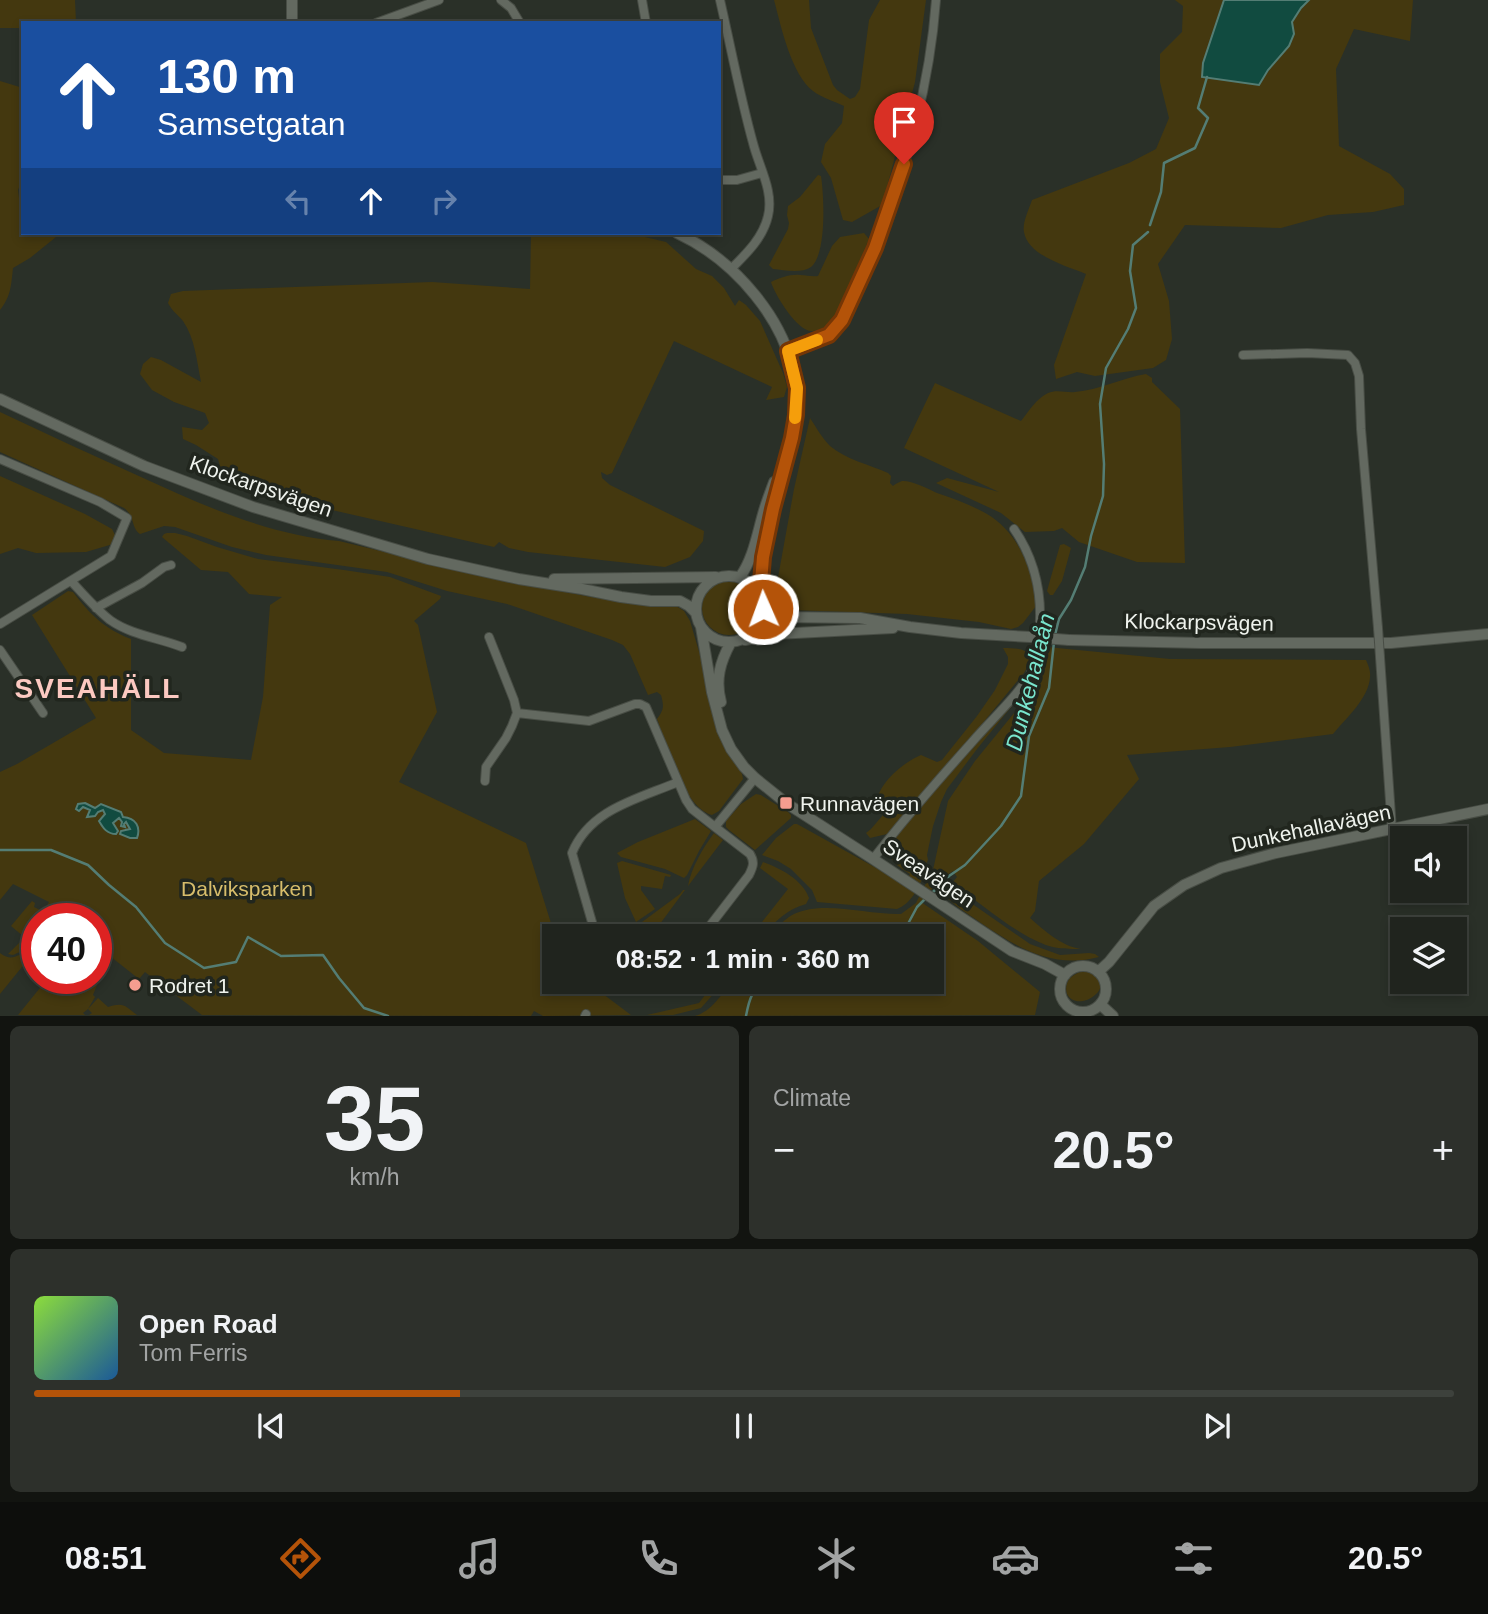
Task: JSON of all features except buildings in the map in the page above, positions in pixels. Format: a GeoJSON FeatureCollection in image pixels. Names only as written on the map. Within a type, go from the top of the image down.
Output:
{"type":"FeatureCollection","features":[{"type":"Feature","properties":{"kind":"street"},"geometry":{"type":"LineString","coordinates":[[292,0],[292,21]]}},
{"type":"Feature","properties":{"kind":"street"},"geometry":{"type":"LineString","coordinates":[[381,21],[439,0]]}},
{"type":"Feature","properties":{"kind":"street"},"geometry":{"type":"LineString","coordinates":[[501,0],[511,8],[519,21]]}},
{"type":"Feature","properties":{"kind":"street"},"geometry":{"type":"LineString","coordinates":[[642,0],[646,21]]}},
{"type":"Feature","properties":{"kind":"street"},"geometry":{"type":"LineString","coordinates":[[720,0],[753,144],[768,187],[770,204],[765,227],[731,269]]}},
{"type":"Feature","properties":{"kind":"street"},"geometry":{"type":"LineString","coordinates":[[788,351],[829,335],[835,330],[875,248],[896,190],[926,82],[936,0]]}},
{"type":"Feature","properties":{"kind":"street"},"geometry":{"type":"LineString","coordinates":[[721,180],[737,180],[762,173]]}},
{"type":"Feature","properties":{"kind":"street"},"geometry":{"type":"LineString","coordinates":[[681,235],[704,248],[731,269],[770,314],[788,351],[797,388],[792,438],[763,557],[761,620],[750,635],[735,642],[724,656],[718,673],[718,693],[727,726],[744,767]]}},
{"type":"Feature","properties":{"kind":"street"},"geometry":{"type":"LineString","coordinates":[[1243,355],[1340,354],[1348,355],[1355,363],[1359,376],[1392,826]]}},
{"type":"Feature","properties":{"kind":"street","name":"Klockarpsvägen"},"geometry":{"type":"LineString","coordinates":[[0,399],[144,466],[253,507],[428,559],[519,579]]}},
{"type":"Feature","properties":{"kind":"street"},"geometry":{"type":"LineString","coordinates":[[740,578],[792,438]]}},
{"type":"Feature","properties":{"kind":"street"},"geometry":{"type":"LineString","coordinates":[[0,459],[100,502],[127,518],[111,556],[0,624]]}},
{"type":"Feature","properties":{"kind":"street"},"geometry":{"type":"LineString","coordinates":[[873,859],[1016,693],[1035,665],[1041,607],[1038,584],[1025,546],[1014,529]]}},
{"type":"Feature","properties":{"kind":"street"},"geometry":{"type":"LineString","coordinates":[[96,608],[142,583],[164,566],[171,565]]}},
{"type":"Feature","properties":{"kind":"street"},"geometry":{"type":"LineString","coordinates":[[519,579],[674,579],[730,576],[752,584],[760,595]]}},
{"type":"Feature","properties":{"kind":"street"},"geometry":{"type":"LineString","coordinates":[[719,577],[701,591],[696,613],[722,730],[744,767]]}},
{"type":"Feature","properties":{"kind":"street"},"geometry":{"type":"LineString","coordinates":[[519,579],[621,597],[680,601],[696,613]]}},
{"type":"Feature","properties":{"kind":"street"},"geometry":{"type":"LineString","coordinates":[[72,582],[112,622],[182,647]]}},
{"type":"Feature","properties":{"kind":"street"},"geometry":{"type":"LineString","coordinates":[[763,609],[777,617],[860,618],[910,627]]}},
{"type":"Feature","properties":{"kind":"street"},"geometry":{"type":"LineString","coordinates":[[701,627],[714,639],[735,642],[776,634],[910,627]]}},
{"type":"Feature","properties":{"kind":"street","name":"Klockarpsvägen"},"geometry":{"type":"LineString","coordinates":[[910,627],[1069,640],[1200,643],[1391,643],[1488,634]]}},
{"type":"Feature","properties":{"kind":"street"},"geometry":{"type":"LineString","coordinates":[[485,781],[485,767],[506,738],[517,713],[489,637]]}},
{"type":"Feature","properties":{"kind":"street"},"geometry":{"type":"LineString","coordinates":[[0,650],[43,713]]}},
{"type":"Feature","properties":{"kind":"street"},"geometry":{"type":"LineString","coordinates":[[517,713],[589,721],[635,704],[646,707],[686,800],[753,859],[749,875],[711,924]]}},
{"type":"Feature","properties":{"kind":"street","name":"Sveavägen"},"geometry":{"type":"LineString","coordinates":[[744,767],[786,803],[954,914],[1012,951],[1065,975]]}},
{"type":"Feature","properties":{"kind":"street"},"geometry":{"type":"LineString","coordinates":[[715,827],[755,778]]}},
{"type":"Feature","properties":{"kind":"street"},"geometry":{"type":"LineString","coordinates":[[593,924],[572,853],[576,844],[587,828],[611,810],[678,782]]}},
{"type":"Feature","properties":{"kind":"street","name":"Dunkehallavägen"},"geometry":{"type":"LineString","coordinates":[[1410,826],[1488,809]]}},
{"type":"Feature","properties":{"kind":"street","name":"Dunkehallavägen"},"geometry":{"type":"LineString","coordinates":[[1098,972],[1154,906],[1184,885],[1221,869],[1276,853],[1390,830]]}},
{"type":"Feature","properties":{"kind":"street"},"geometry":{"type":"LineString","coordinates":[[1082,966],[1098,972],[1106,986],[1101,1004],[1087,1012],[1066,1011],[1060,993],[1065,975],[1082,966]]}},
{"type":"Feature","properties":{"kind":"street"},"geometry":{"type":"LineString","coordinates":[[1101,1004],[1113,1016]]}},
{"type":"Feature","properties":{"kind":"green space"},"geometry":{"type":"Polygon","coordinates":[[[0,0],[75,0],[76,21],[21,21],[21,28],[0,28],[0,0]]]}},
{"type":"Feature","properties":{"kind":"green space"},"geometry":{"type":"Polygon","coordinates":[[[774,0],[809,0],[811,28],[833,85],[850,99],[855,97],[860,89],[869,20],[880,0],[926,0],[915,82],[882,205],[852,222],[843,220],[831,178],[821,162],[825,144],[842,123],[844,106],[824,98],[805,83],[788,49],[774,0]]]}},
{"type":"Feature","properties":{"kind":"green space"},"geometry":{"type":"Polygon","coordinates":[[[1175,0],[1224,0],[1203,63],[1202,77],[1259,85],[1294,34],[1292,22],[1309,0],[1413,0],[1410,41],[1354,29],[1336,69],[1339,146],[1390,174],[1404,189],[1404,205],[1373,212],[1328,215],[1281,228],[1185,225],[1158,264],[1169,301],[1172,339],[1166,360],[1153,368],[1095,376],[1077,372],[1056,379],[1054,365],[1086,274],[1049,259],[1033,248],[1024,232],[1026,216],[1032,200],[1129,163],[1156,149],[1169,118],[1160,82],[1160,54],[1182,32],[1183,6],[1175,0]]]}},
{"type":"Feature","properties":{"kind":"green space"},"geometry":{"type":"Polygon","coordinates":[[[0,81],[21,87],[21,182],[18,190],[21,235],[59,235],[13,268],[11,286],[0,310],[0,81]]]}},
{"type":"Feature","properties":{"kind":"green space"},"geometry":{"type":"Polygon","coordinates":[[[818,175],[821,176],[822,185],[823,224],[816,260],[811,267],[802,270],[773,269],[769,265],[788,229],[788,206],[800,197],[818,175]]]}},
{"type":"Feature","properties":{"kind":"green space"},"geometry":{"type":"Polygon","coordinates":[[[864,233],[869,239],[836,317],[826,326],[813,331],[807,330],[794,320],[782,304],[771,282],[793,275],[818,276],[832,246],[840,237],[864,233]]]}},
{"type":"Feature","properties":{"kind":"green space"},"geometry":{"type":"Polygon","coordinates":[[[531,235],[636,235],[666,242],[696,269],[712,276],[724,288],[735,306],[739,300],[760,321],[783,373],[787,387],[784,397],[766,400],[772,387],[674,341],[612,473],[607,475],[601,472],[602,478],[610,485],[704,531],[703,541],[690,557],[665,567],[528,552],[509,548],[499,542],[494,547],[332,510],[222,474],[218,459],[183,439],[182,427],[202,430],[209,423],[205,413],[174,402],[152,390],[140,374],[143,364],[151,357],[201,382],[190,335],[183,321],[168,303],[171,294],[183,291],[432,282],[530,289],[531,235]]]}},
{"type":"Feature","properties":{"kind":"green space"},"geometry":{"type":"Polygon","coordinates":[[[1146,374],[1180,409],[1185,563],[1137,562],[1079,542],[1062,528],[1054,531],[1025,532],[1001,513],[936,483],[947,478],[999,492],[904,448],[935,383],[1021,421],[1036,402],[1048,393],[1084,391],[1146,374]]]}},
{"type":"Feature","properties":{"kind":"green space"},"geometry":{"type":"Polygon","coordinates":[[[0,412],[189,498],[262,526],[339,541],[497,579],[591,597],[676,606],[684,611],[690,621],[718,731],[743,779],[719,811],[712,815],[702,810],[693,800],[677,774],[657,719],[663,708],[661,695],[657,692],[648,695],[630,654],[623,645],[507,604],[447,591],[387,572],[266,555],[232,547],[175,527],[164,526],[140,534],[124,508],[0,452],[0,412]]]}},
{"type":"Feature","properties":{"kind":"green space"},"geometry":{"type":"Polygon","coordinates":[[[810,418],[836,451],[888,473],[893,486],[902,481],[914,483],[963,502],[987,514],[1008,531],[1028,566],[1032,579],[1036,606],[1023,623],[1011,629],[979,622],[907,614],[787,608],[777,583],[810,418]]]}},
{"type":"Feature","properties":{"kind":"green space"},"geometry":{"type":"Polygon","coordinates":[[[0,476],[112,529],[115,535],[113,544],[86,552],[36,553],[18,548],[0,554],[0,476]]]}},
{"type":"Feature","properties":{"kind":"green space","name":"Dalviksparken"},"geometry":{"type":"Polygon","coordinates":[[[164,534],[187,536],[258,559],[390,577],[441,596],[414,621],[418,625],[437,712],[399,782],[526,843],[551,924],[542,924],[542,994],[603,994],[631,1015],[543,1016],[534,1011],[531,1016],[202,1015],[145,972],[139,979],[112,958],[112,903],[48,903],[13,884],[0,900],[0,772],[96,718],[32,615],[68,591],[73,592],[98,620],[131,639],[131,730],[164,753],[251,760],[263,697],[270,605],[282,597],[249,594],[228,572],[201,570],[162,537],[164,534]]]}},
{"type":"Feature","properties":{"kind":"green space"},"geometry":{"type":"Polygon","coordinates":[[[1060,545],[1071,548],[1062,581],[1053,595],[1050,595],[1047,591],[1060,545]]]}},
{"type":"Feature","properties":{"kind":"green space"},"geometry":{"type":"Polygon","coordinates":[[[729,581],[748,589],[756,608],[748,627],[729,635],[710,627],[702,608],[710,589],[729,581]]]}},
{"type":"Feature","properties":{"kind":"green space"},"geometry":{"type":"Polygon","coordinates":[[[1047,647],[1170,659],[1366,660],[1370,677],[1366,693],[1333,734],[1230,747],[1127,755],[1139,779],[1084,844],[1039,881],[1035,911],[1030,918],[1060,941],[1081,949],[1061,948],[1037,941],[999,918],[952,883],[957,877],[953,871],[944,877],[933,870],[948,801],[975,761],[1028,696],[1047,647]]]}},
{"type":"Feature","properties":{"kind":"green space"},"geometry":{"type":"Polygon","coordinates":[[[1003,648],[1022,650],[1029,655],[1024,673],[887,834],[870,838],[866,833],[889,808],[880,814],[876,811],[876,802],[884,785],[898,770],[921,755],[937,762],[942,760],[995,690],[1008,664],[1003,648]]]}},
{"type":"Feature","properties":{"kind":"green space"},"geometry":{"type":"Polygon","coordinates":[[[1029,683],[947,789],[933,826],[928,860],[924,864],[897,844],[894,838],[1029,683]]]}},
{"type":"Feature","properties":{"kind":"green space"},"geometry":{"type":"Polygon","coordinates":[[[756,794],[788,812],[791,818],[755,850],[726,827],[726,821],[741,804],[756,794]]]}},
{"type":"Feature","properties":{"kind":"green space"},"geometry":{"type":"Polygon","coordinates":[[[695,819],[711,831],[684,878],[665,869],[621,857],[617,853],[638,842],[695,819]]]}},
{"type":"Feature","properties":{"kind":"green space"},"geometry":{"type":"Polygon","coordinates":[[[794,824],[904,886],[910,874],[892,860],[889,846],[922,870],[924,876],[910,899],[897,909],[817,902],[812,890],[791,869],[762,855],[776,838],[794,824]]]}},
{"type":"Feature","properties":{"kind":"green space"},"geometry":{"type":"Polygon","coordinates":[[[714,833],[723,840],[688,886],[698,858],[714,833]]]}},
{"type":"Feature","properties":{"kind":"green space"},"geometry":{"type":"Polygon","coordinates":[[[622,861],[671,875],[665,876],[662,889],[641,886],[655,909],[636,922],[625,898],[617,863],[622,861]]]}},
{"type":"Feature","properties":{"kind":"green space"},"geometry":{"type":"Polygon","coordinates":[[[763,862],[796,880],[809,898],[806,904],[787,913],[773,924],[760,924],[788,889],[760,868],[763,862]]]}},
{"type":"Feature","properties":{"kind":"green space"},"geometry":{"type":"Polygon","coordinates":[[[932,876],[940,882],[921,902],[978,941],[1040,992],[1035,1015],[695,1016],[711,1006],[722,994],[944,994],[944,924],[781,924],[794,914],[819,908],[901,914],[916,903],[932,876]]]}},
{"type":"Feature","properties":{"kind":"green space"},"geometry":{"type":"Polygon","coordinates":[[[948,887],[1030,944],[1060,955],[1089,953],[1099,957],[1066,960],[1022,948],[955,905],[942,892],[948,887]]]}},
{"type":"Feature","properties":{"kind":"green space"},"geometry":{"type":"Polygon","coordinates":[[[685,890],[660,924],[642,922],[685,890]]]}},
{"type":"Feature","properties":{"kind":"green space","name":"Dalviksparken"},"geometry":{"type":"Polygon","coordinates":[[[21,914],[21,934],[11,926],[21,914]]]}},
{"type":"Feature","properties":{"kind":"green space","name":"Dalviksparken"},"geometry":{"type":"Polygon","coordinates":[[[21,941],[21,951],[8,954],[21,941]]]}},
{"type":"Feature","properties":{"kind":"green space"},"geometry":{"type":"Polygon","coordinates":[[[0,953],[10,957],[21,954],[21,968],[0,994],[0,953]]]}},
{"type":"Feature","properties":{"kind":"green space"},"geometry":{"type":"Polygon","coordinates":[[[1085,971],[1096,976],[1101,982],[1100,989],[1088,999],[1073,1000],[1067,994],[1066,985],[1073,976],[1085,971]]]}},
{"type":"Feature","properties":{"kind":"green space"},"geometry":{"type":"Polygon","coordinates":[[[35,994],[93,994],[95,997],[83,1013],[85,1015],[18,1015],[35,994]]]}},
{"type":"Feature","properties":{"kind":"green space"},"geometry":{"type":"Polygon","coordinates":[[[706,994],[713,994],[701,1008],[673,1015],[647,1015],[699,1003],[706,994]]]}},
{"type":"Feature","properties":{"kind":"green space"},"geometry":{"type":"Polygon","coordinates":[[[98,998],[108,1007],[124,1006],[137,1015],[89,1015],[92,1013],[88,1009],[98,998]]]}},
{"type":"Feature","properties":{"kind":"water"},"geometry":{"type":"Polygon","coordinates":[[[1224,0],[1309,0],[1292,22],[1294,34],[1289,46],[1259,85],[1202,77],[1203,63],[1224,0]]]}},
{"type":"Feature","properties":{"kind":"water"},"geometry":{"type":"Polygon","coordinates":[[[85,803],[95,808],[101,804],[121,812],[123,817],[136,824],[137,838],[120,834],[121,831],[130,829],[126,822],[125,827],[121,826],[119,818],[113,823],[118,831],[116,834],[108,832],[99,821],[105,814],[103,810],[95,816],[87,817],[90,810],[83,807],[79,811],[76,809],[78,804],[85,803]]]}},
{"type":"Feature","properties":{"kind":"waterway","name":"Dunkehallaån"},"geometry":{"type":"LineString","coordinates":[[1150,225],[1161,192],[1164,163],[1195,148],[1208,118],[1198,108],[1207,77]]}},
{"type":"Feature","properties":{"kind":"waterway","name":"Dunkehallaån"},"geometry":{"type":"LineString","coordinates":[[1055,635],[1059,619],[1071,600],[1085,567],[1103,496],[1100,404],[1106,368],[1128,329],[1136,308],[1130,271],[1133,245],[1148,232]]}},
{"type":"Feature","properties":{"kind":"waterway","name":"Dunkehallaån"},"geometry":{"type":"LineString","coordinates":[[930,895],[965,865],[1001,826],[1021,796],[1029,736],[1049,688],[1054,642]]}},
{"type":"Feature","properties":{"kind":"waterway","name":"Dunkehallaån"},"geometry":{"type":"LineString","coordinates":[[0,850],[51,850],[88,865],[136,907],[165,943],[204,968],[236,962],[248,937],[281,956],[323,955],[364,1008],[388,1016]]}},
{"type":"Feature","properties":{"kind":"waterway","name":"Dunkehallaån"},"geometry":{"type":"LineString","coordinates":[[908,924],[925,899]]}},
{"type":"Feature","properties":{"kind":"waterway","name":"Dunkehallaån"},"geometry":{"type":"LineString","coordinates":[[746,1016],[753,994]]}},
{"type":"Feature","properties":{"kind":"slow traffic"},"geometry":{"type":"LineString","coordinates":[[795,418],[797,388],[788,351],[817,340]]}},
{"type":"Feature","properties":{"kind":"place","name":"Runnavägen"},"geometry":{"type":"Point","coordinates":[786,803]}},
{"type":"Feature","properties":{"kind":"place","name":"Rodret 1"},"geometry":{"type":"Point","coordinates":[135,985]}},
{"type":"Feature","properties":{"kind":"district","name":"SVEAHÄLL"},"geometry":{"type":"Point","coordinates":[98,688]}},
{"type":"Feature","properties":{"kind":"route"},"geometry":{"type":"LineString","coordinates":[[763,609],[760,595],[763,557],[796,415],[797,388],[788,351],[829,335],[842,320],[875,248],[904,164]]}}]}
